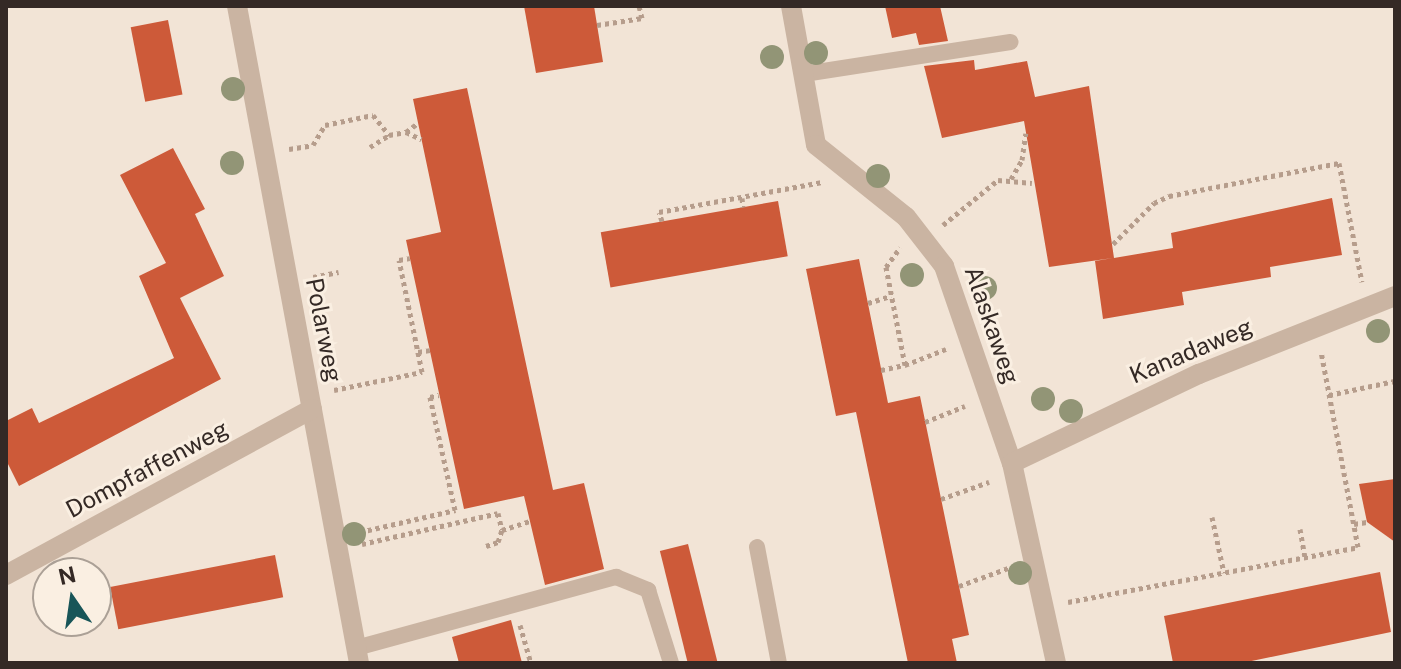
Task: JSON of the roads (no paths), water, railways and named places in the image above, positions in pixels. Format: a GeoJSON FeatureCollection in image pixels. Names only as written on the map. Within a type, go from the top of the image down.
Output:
{"type":"FeatureCollection","features":[{"type":"Feature","properties":{"kind":"street","name":"Polarweg"},"geometry":{"type":"LineString","coordinates":[[237,6],[357,655]]}},
{"type":"Feature","properties":{"kind":"street","name":"Alaskaweg"},"geometry":{"type":"LineString","coordinates":[[791,6],[816,145],[920,235],[944,266],[1014,469],[1056,663]]}},
{"type":"Feature","properties":{"kind":"street","name":"Kanadaweg"},"geometry":{"type":"LineString","coordinates":[[1014,469],[1199,374],[1395,296]]}},
{"type":"Feature","properties":{"kind":"street","name":"Dompfaffenweg"},"geometry":{"type":"LineString","coordinates":[[6,575],[311,402]]}},
{"type":"Feature","properties":{"kind":"lane"},"geometry":{"type":"LineString","coordinates":[[804,74],[1011,42]]}},
{"type":"Feature","properties":{"kind":"lane"},"geometry":{"type":"LineString","coordinates":[[757,547],[779,663]]}},
{"type":"Feature","properties":{"kind":"lane"},"geometry":{"type":"LineString","coordinates":[[357,655],[514,605],[616,577],[648,590],[671,663]]}}]}
